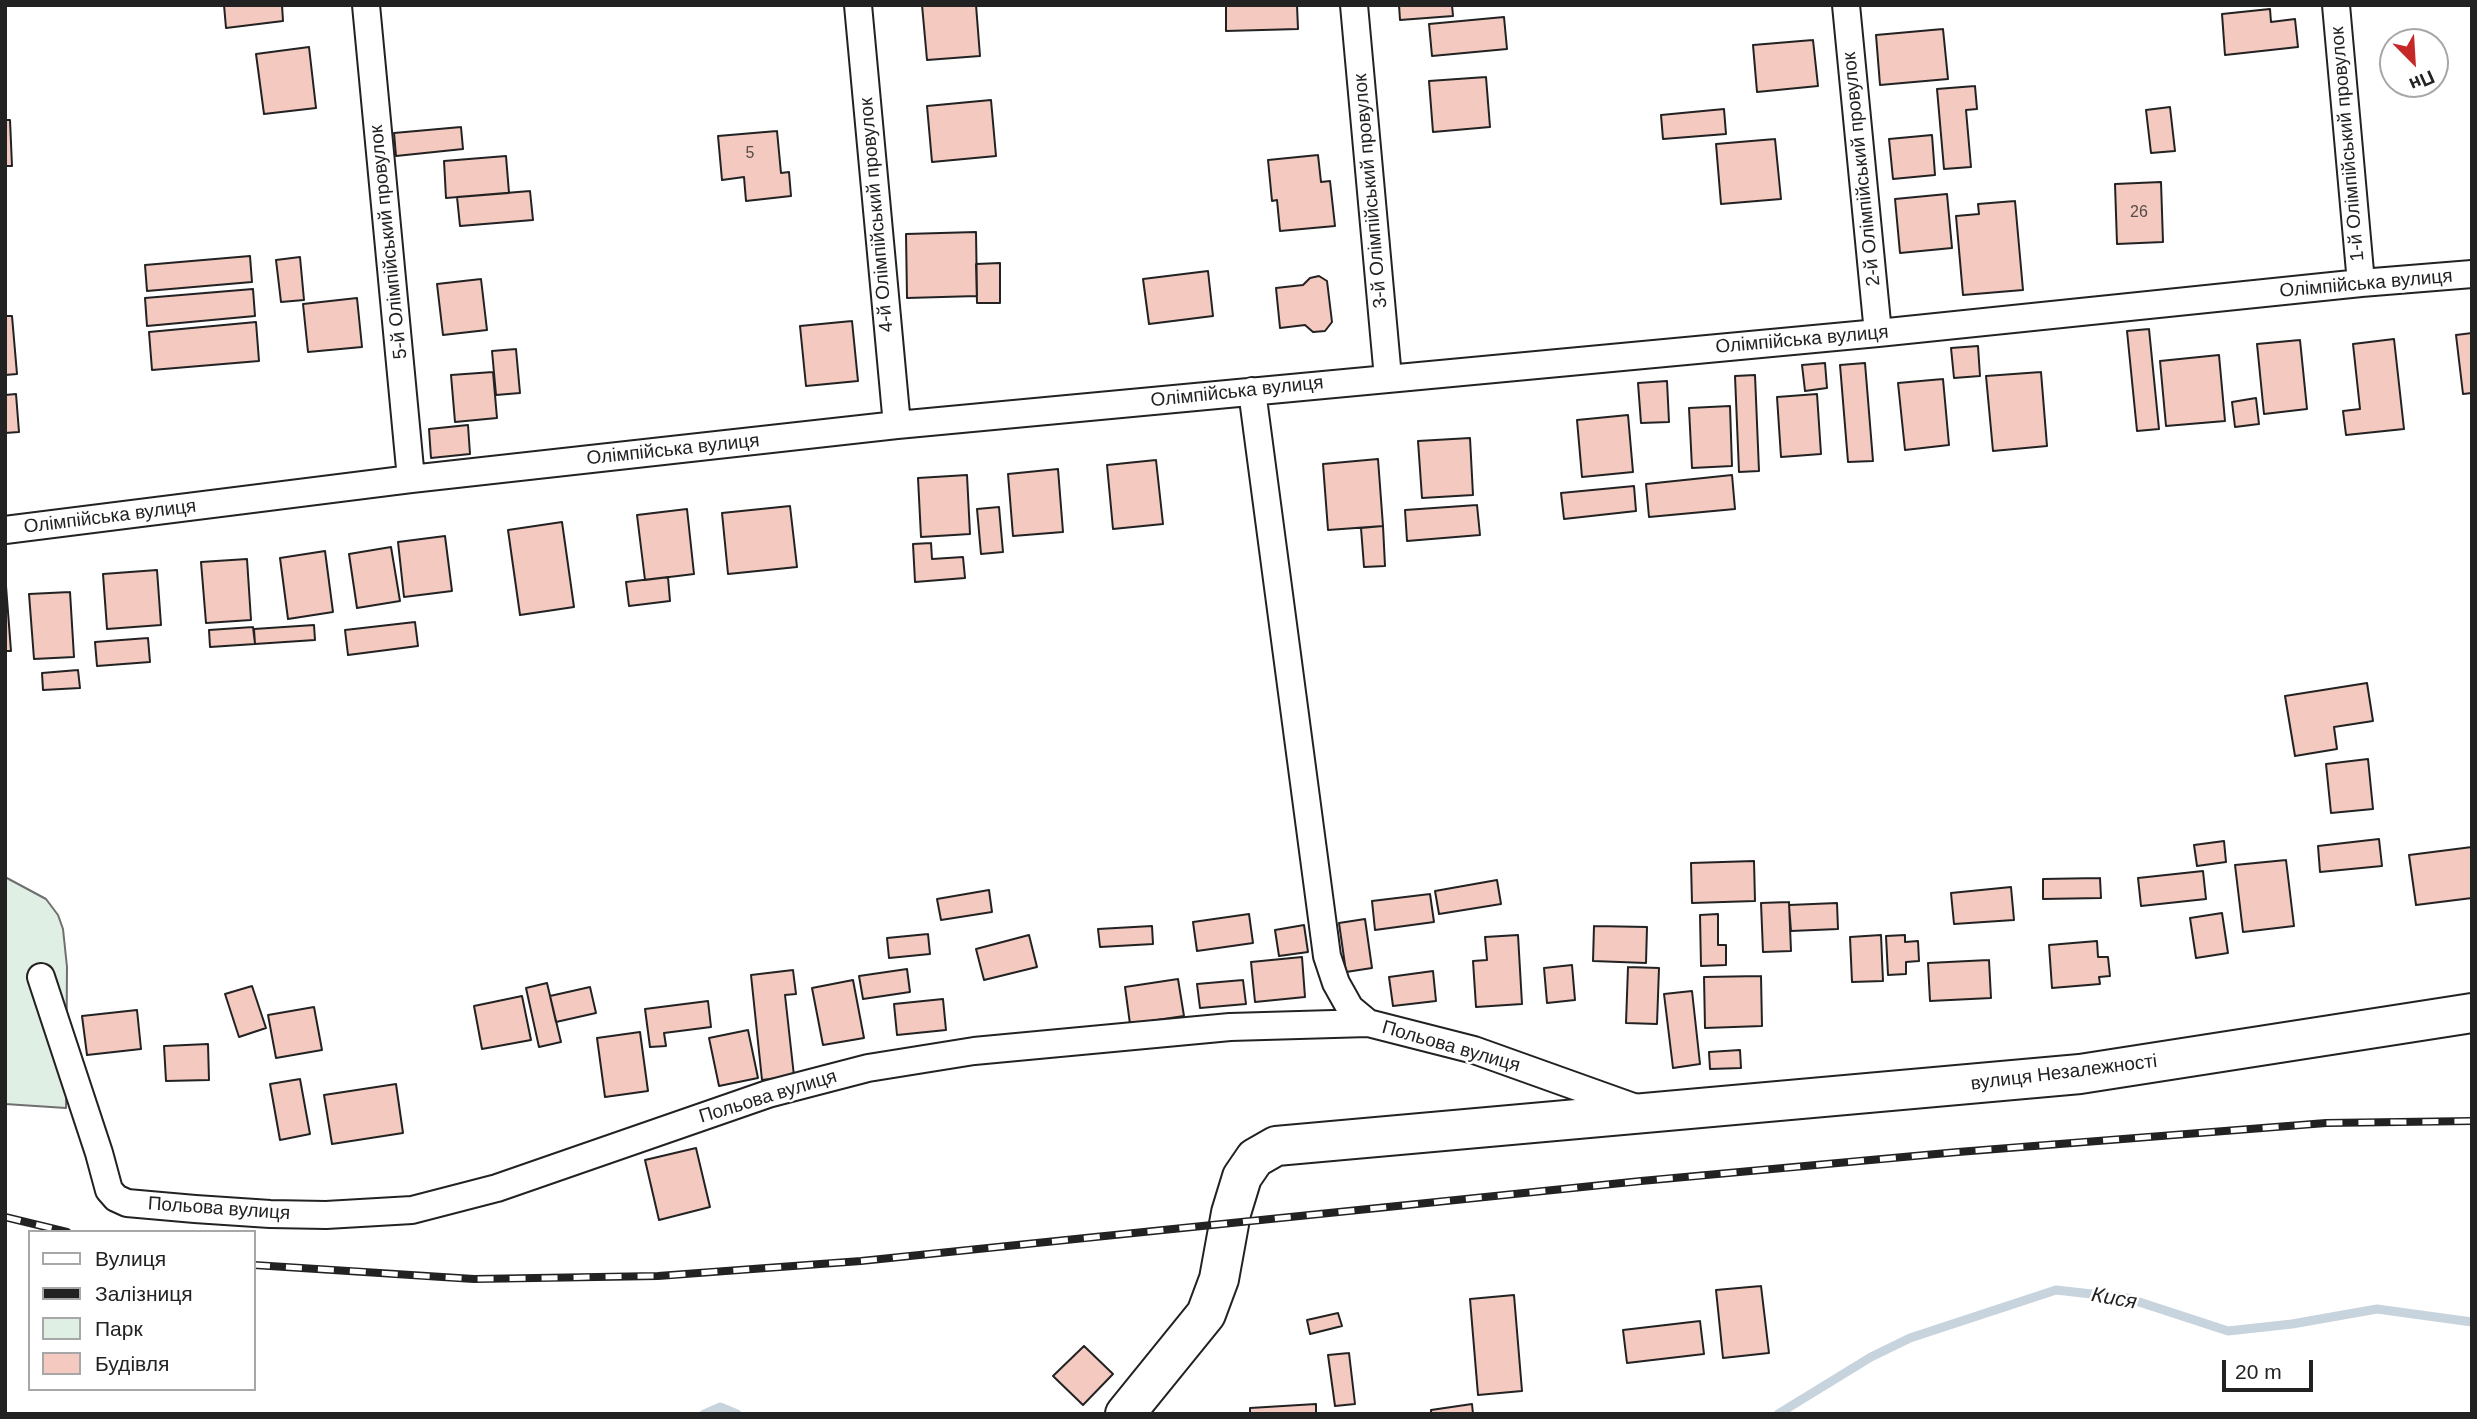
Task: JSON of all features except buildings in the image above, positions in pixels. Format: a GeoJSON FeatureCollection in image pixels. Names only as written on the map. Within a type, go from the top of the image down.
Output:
{"type":"FeatureCollection","features":[{"type":"Feature","properties":{"kind":"street","name":"5-й Олімпійський провулок"},"geometry":{"type":"LineString","coordinates":[[366,5],[411,479]]}},
{"type":"Feature","properties":{"kind":"street","name":"4-й Олімпійський провулок"},"geometry":{"type":"LineString","coordinates":[[858,5],[897,425]]}},
{"type":"Feature","properties":{"kind":"street","name":"3-й Олімпійський провулок"},"geometry":{"type":"LineString","coordinates":[[1354,5],[1388,378]]}},
{"type":"Feature","properties":{"kind":"street","name":"2-й Олімпійський провулок"},"geometry":{"type":"LineString","coordinates":[[1846,5],[1878,333]]}},
{"type":"Feature","properties":{"kind":"street","name":"1-й Олімпійський провулок"},"geometry":{"type":"LineString","coordinates":[[2336,5],[2361,283]]}},
{"type":"Feature","properties":{"kind":"street","name":"Олімпійська вулиця"},"geometry":{"type":"LineString","coordinates":[[5,530],[411,479],[897,425],[2472,274]]}},
{"type":"Feature","properties":{"kind":"street"},"geometry":{"type":"LineString","coordinates":[[1252,391],[1327,957],[1336,983],[1350,1008],[1368,1023]]}},
{"type":"Feature","properties":{"kind":"street","name":"Польова вулиця"},"geometry":{"type":"LineString","coordinates":[[41,976],[107,1185],[112,1195],[127,1203],[270,1214],[412,1210],[497,1188],[768,1094],[868,1068],[974,1051],[1230,1027],[1368,1023],[1474,1050],[1653,1114]]}},
{"type":"Feature","properties":{"kind":"street","name":"вулиця Незалежності"},"geometry":{"type":"LineString","coordinates":[[1125,1414],[1206,1314],[1219,1279],[1231,1213],[1242,1177],[1255,1158],[1276,1146],[2080,1074],[2472,1013]]}},
{"type":"Feature","properties":{"kind":"green space"},"geometry":{"type":"Polygon","coordinates":[[[5,877],[46,899],[58,915],[63,929],[67,967],[66,1108],[5,1104],[5,877]]]}},
{"type":"Feature","properties":{"kind":"waterway","name":"Кися"},"geometry":{"type":"LineString","coordinates":[[1778,1414],[1871,1357],[1910,1338],[2056,1290],[2127,1298],[2228,1331],[2292,1324],[2377,1309],[2472,1322]]}},
{"type":"Feature","properties":{"kind":"waterway","name":"Кися"},"geometry":{"type":"LineString","coordinates":[[704,1414],[720,1407],[737,1414]]}},
{"type":"Feature","properties":{"kind":"railway"},"geometry":{"type":"LineString","coordinates":[[256,1265],[474,1279],[658,1276],[861,1261],[1641,1181],[1958,1152],[2326,1123],[2472,1121]]}},
{"type":"Feature","properties":{"kind":"railway"},"geometry":{"type":"LineString","coordinates":[[5,1217],[59,1230]]}}]}
